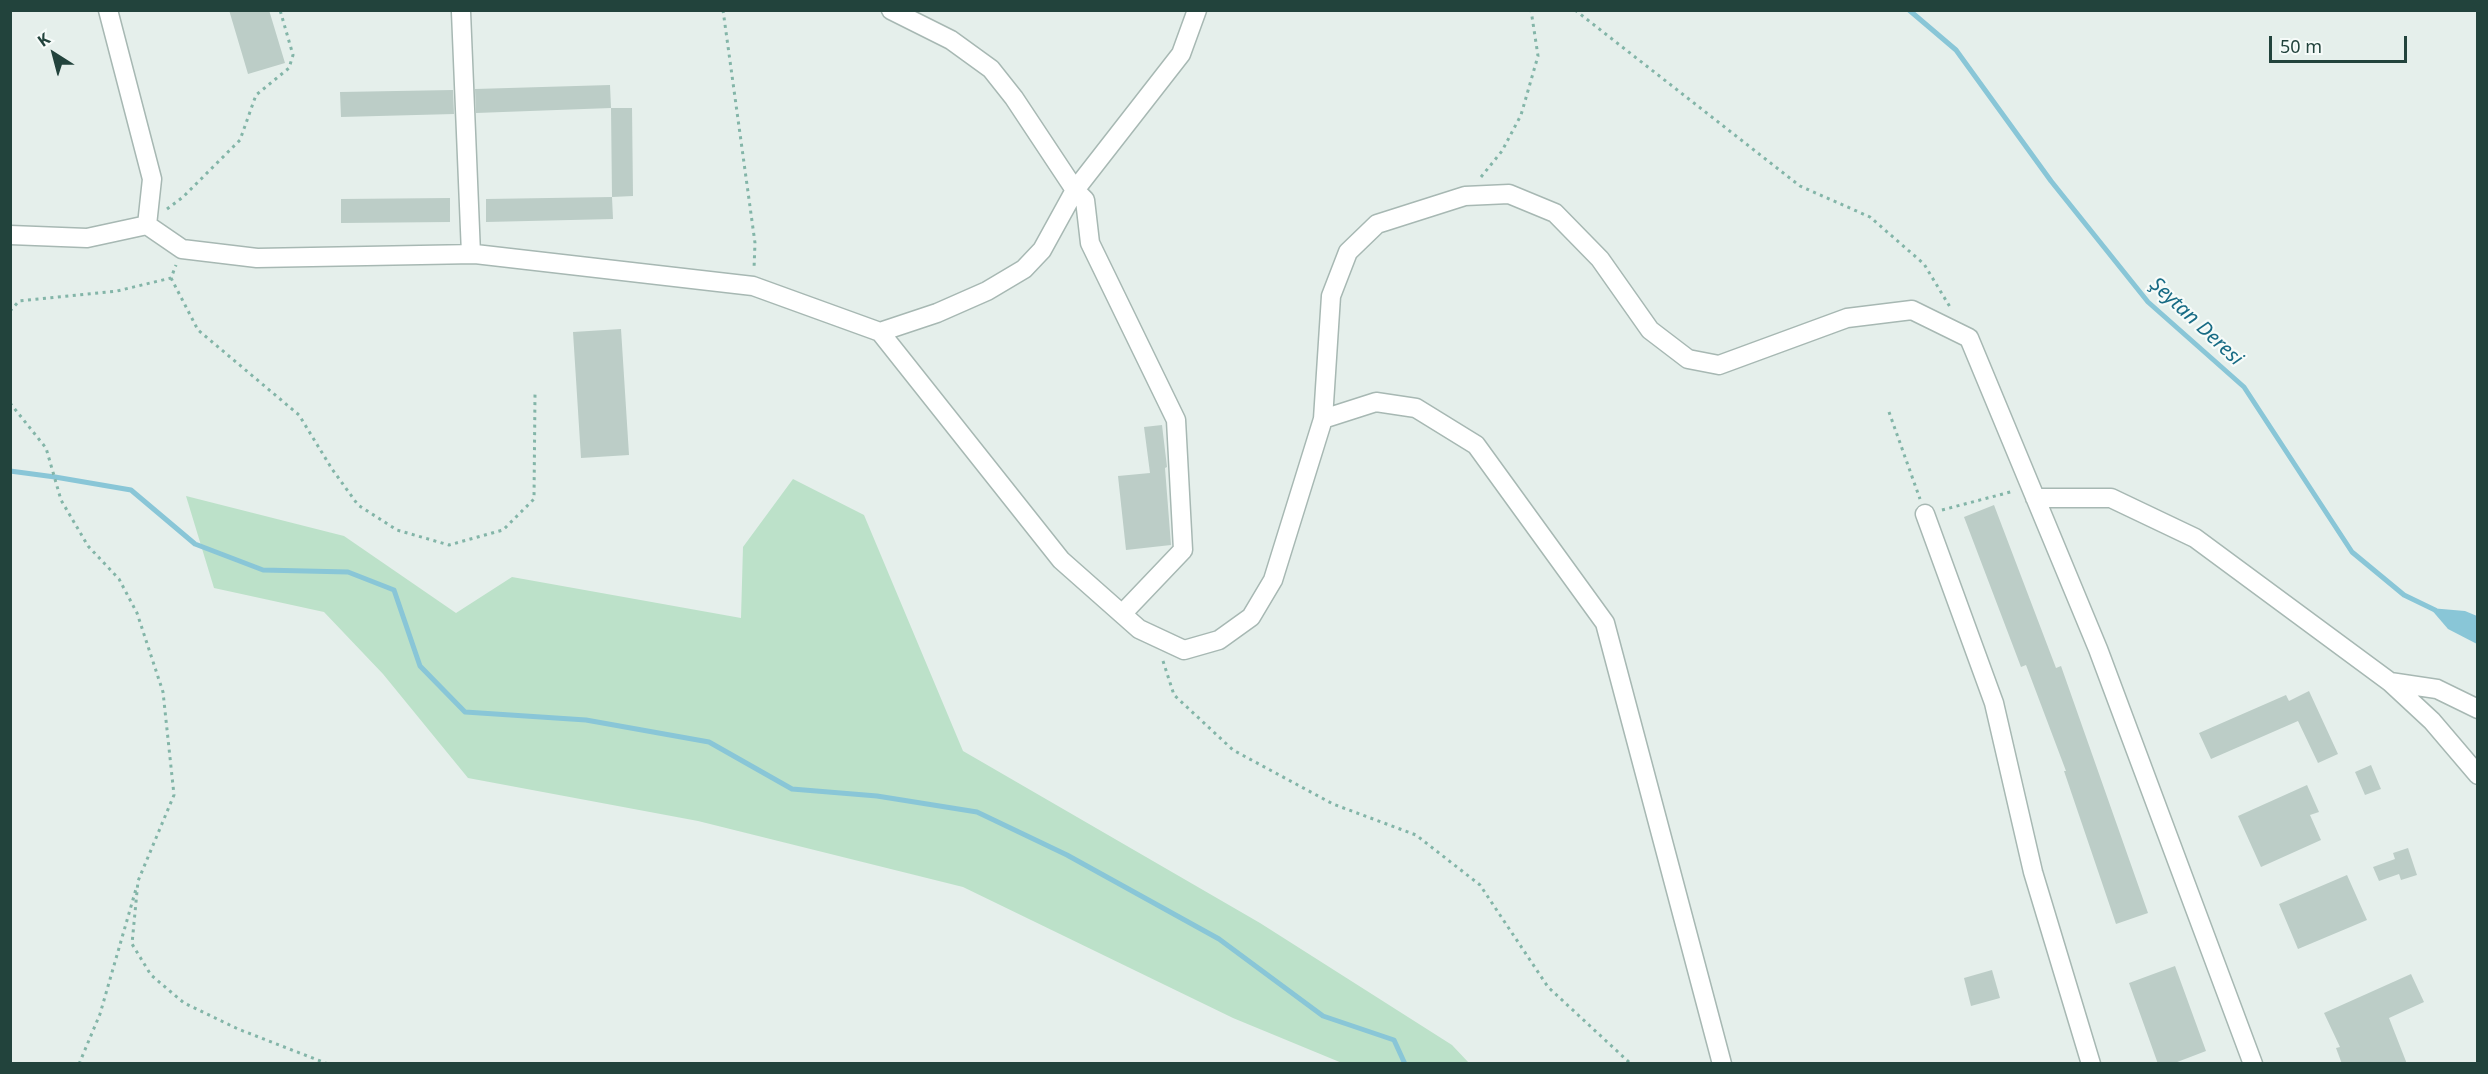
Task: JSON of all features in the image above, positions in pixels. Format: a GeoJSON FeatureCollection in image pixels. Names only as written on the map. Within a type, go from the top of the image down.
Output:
{"type":"FeatureCollection","features":[{"type":"Feature","properties":{"kind":"street"},"geometry":{"type":"LineString","coordinates":[[108,10],[152,179],[147,225]]}},
{"type":"Feature","properties":{"kind":"street"},"geometry":{"type":"LineString","coordinates":[[891,10],[951,40],[991,69],[1014,98],[1084,200],[1090,243],[1176,420],[1183,550],[1122,614]]}},
{"type":"Feature","properties":{"kind":"street"},"geometry":{"type":"LineString","coordinates":[[880,332],[987,291],[1024,269],[1042,250],[1075,190],[1181,54],[1197,10]]}},
{"type":"Feature","properties":{"kind":"street"},"geometry":{"type":"LineString","coordinates":[[462,11],[471,254]]}},
{"type":"Feature","properties":{"kind":"street"},"geometry":{"type":"LineString","coordinates":[[10,235],[87,238],[147,225],[183,249],[257,258],[471,254],[753,286],[880,332],[1061,560],[1139,629],[1184,650],[1219,640],[1251,617],[1273,580],[1323,419],[1331,296],[1348,252],[1377,224],[1465,196],[1509,194],[1554,213],[1600,259],[1650,330],[1688,359],[1719,365],[1847,318],[1912,310],[1968,338],[2098,649],[2253,1064]]}},
{"type":"Feature","properties":{"kind":"street"},"geometry":{"type":"LineString","coordinates":[[1323,419],[1376,402],[1416,408],[1476,445],[1605,623],[1722,1064]]}},
{"type":"Feature","properties":{"kind":"street"},"geometry":{"type":"LineString","coordinates":[[2033,493],[2111,498],[2195,538],[2390,682],[2432,721],[2478,775]]}},
{"type":"Feature","properties":{"kind":"street"},"geometry":{"type":"LineString","coordinates":[[1925,514],[1994,703],[2033,872],[2091,1064]]}},
{"type":"Feature","properties":{"kind":"street"},"geometry":{"type":"LineString","coordinates":[[2390,682],[2437,689],[2478,709]]}},
{"type":"Feature","properties":{"kind":"path"},"geometry":{"type":"LineString","coordinates":[[147,225],[183,197],[240,140],[256,95],[289,68],[293,55],[280,10]]}},
{"type":"Feature","properties":{"kind":"path"},"geometry":{"type":"LineString","coordinates":[[723,10],[755,243],[753,286]]}},
{"type":"Feature","properties":{"kind":"path"},"geometry":{"type":"LineString","coordinates":[[1465,196],[1502,151],[1521,115],[1538,56],[1531,10]]}},
{"type":"Feature","properties":{"kind":"path"},"geometry":{"type":"LineString","coordinates":[[1575,10],[1800,186],[1870,217],[1924,264],[1952,310]]}},
{"type":"Feature","properties":{"kind":"path"},"geometry":{"type":"LineString","coordinates":[[183,249],[171,279],[198,330],[299,415],[332,469],[358,505],[397,530],[449,545],[503,530],[534,499],[535,394]]}},
{"type":"Feature","properties":{"kind":"path"},"geometry":{"type":"LineString","coordinates":[[10,311],[20,301],[117,291],[171,279]]}},
{"type":"Feature","properties":{"kind":"path"},"geometry":{"type":"LineString","coordinates":[[10,403],[46,448],[61,500],[88,546],[119,579],[137,613],[163,692],[174,795],[138,882],[100,1014],[79,1064]]}},
{"type":"Feature","properties":{"kind":"path"},"geometry":{"type":"LineString","coordinates":[[1889,412],[1925,514],[2033,493]]}},
{"type":"Feature","properties":{"kind":"path"},"geometry":{"type":"LineString","coordinates":[[1155,637],[1174,695],[1233,750],[1333,804],[1416,835],[1480,885],[1548,987],[1631,1064]]}},
{"type":"Feature","properties":{"kind":"path"},"geometry":{"type":"LineString","coordinates":[[138,882],[132,944],[151,975],[184,1003],[238,1029],[328,1064]]}},
{"type":"Feature","properties":{"kind":"green space"},"geometry":{"type":"Polygon","coordinates":[[[793,479],[864,515],[963,751],[1260,923],[1452,1045],[1469,1063],[1342,1063],[1233,1018],[963,887],[698,821],[468,778],[383,674],[324,612],[214,588],[186,496],[344,536],[456,613],[512,577],[741,618],[743,547],[793,479]]]}},
{"type":"Feature","properties":{"kind":"water"},"geometry":{"type":"Polygon","coordinates":[[[2430,608],[2465,611],[2477,616],[2477,644],[2448,629],[2430,608]]]}},
{"type":"Feature","properties":{"kind":"building"},"geometry":{"type":"Polygon","coordinates":[[[229,10],[269,10],[285,63],[248,74],[229,10]]]}},
{"type":"Feature","properties":{"kind":"building"},"geometry":{"type":"Polygon","coordinates":[[[610,85],[611,108],[476,113],[475,89],[610,85]]]}},
{"type":"Feature","properties":{"kind":"building"},"geometry":{"type":"Polygon","coordinates":[[[453,90],[454,114],[341,117],[340,92],[453,90]]]}},
{"type":"Feature","properties":{"kind":"building"},"geometry":{"type":"Polygon","coordinates":[[[611,108],[632,108],[633,196],[612,197],[611,108]]]}},
{"type":"Feature","properties":{"kind":"building"},"geometry":{"type":"Polygon","coordinates":[[[612,197],[613,219],[486,222],[486,199],[612,197]]]}},
{"type":"Feature","properties":{"kind":"building"},"geometry":{"type":"Polygon","coordinates":[[[450,198],[450,222],[341,223],[341,199],[450,198]]]}},
{"type":"Feature","properties":{"kind":"building"},"geometry":{"type":"Polygon","coordinates":[[[621,329],[629,455],[581,458],[573,332],[621,329]]]}},
{"type":"Feature","properties":{"kind":"building"},"geometry":{"type":"Polygon","coordinates":[[[1162,425],[1167,467],[1165,468],[1171,545],[1126,550],[1118,476],[1150,473],[1144,427],[1162,425]]]}},
{"type":"Feature","properties":{"kind":"building"},"geometry":{"type":"Polygon","coordinates":[[[1994,505],[2056,668],[2061,666],[2148,913],[2116,924],[2064,771],[2066,771],[2026,665],[2021,667],[1964,517],[1994,505]]]}},
{"type":"Feature","properties":{"kind":"building"},"geometry":{"type":"Polygon","coordinates":[[[2309,691],[2338,754],[2318,763],[2298,721],[2211,759],[2199,733],[2286,695],[2289,701],[2309,691]]]}},
{"type":"Feature","properties":{"kind":"building"},"geometry":{"type":"Polygon","coordinates":[[[2371,765],[2381,789],[2365,795],[2355,772],[2371,765]]]}},
{"type":"Feature","properties":{"kind":"building"},"geometry":{"type":"Polygon","coordinates":[[[2307,785],[2319,812],[2310,815],[2321,840],[2261,867],[2238,816],[2307,785]]]}},
{"type":"Feature","properties":{"kind":"building"},"geometry":{"type":"Polygon","coordinates":[[[2408,848],[2417,875],[2401,880],[2399,874],[2379,881],[2373,867],[2395,859],[2393,853],[2408,848]]]}},
{"type":"Feature","properties":{"kind":"building"},"geometry":{"type":"Polygon","coordinates":[[[2347,875],[2367,920],[2298,949],[2279,904],[2347,875]]]}},
{"type":"Feature","properties":{"kind":"building"},"geometry":{"type":"Polygon","coordinates":[[[2175,966],[2206,1051],[2172,1064],[2158,1064],[2129,983],[2175,966]]]}},
{"type":"Feature","properties":{"kind":"building"},"geometry":{"type":"Polygon","coordinates":[[[1992,970],[2000,998],[1971,1006],[1964,978],[1992,970]]]}},
{"type":"Feature","properties":{"kind":"building"},"geometry":{"type":"Polygon","coordinates":[[[2411,974],[2424,1002],[2389,1018],[2407,1064],[2342,1064],[2336,1048],[2340,1047],[2324,1013],[2411,974]]]}},
{"type":"Feature","properties":{"kind":"waterway","name":"Şeytan Deresi"},"geometry":{"type":"LineString","coordinates":[[1909,10],[1956,50],[2051,181],[2148,302],[2244,387],[2352,552],[2404,595],[2435,610]]}},
{"type":"Feature","properties":{"kind":"waterway"},"geometry":{"type":"LineString","coordinates":[[10,471],[131,490],[195,544],[263,570],[348,572],[394,590],[420,666],[465,712],[586,720],[709,742],[792,789],[877,796],[977,812],[1067,855],[1219,939],[1323,1016],[1394,1040],[1405,1064]]}}]}
